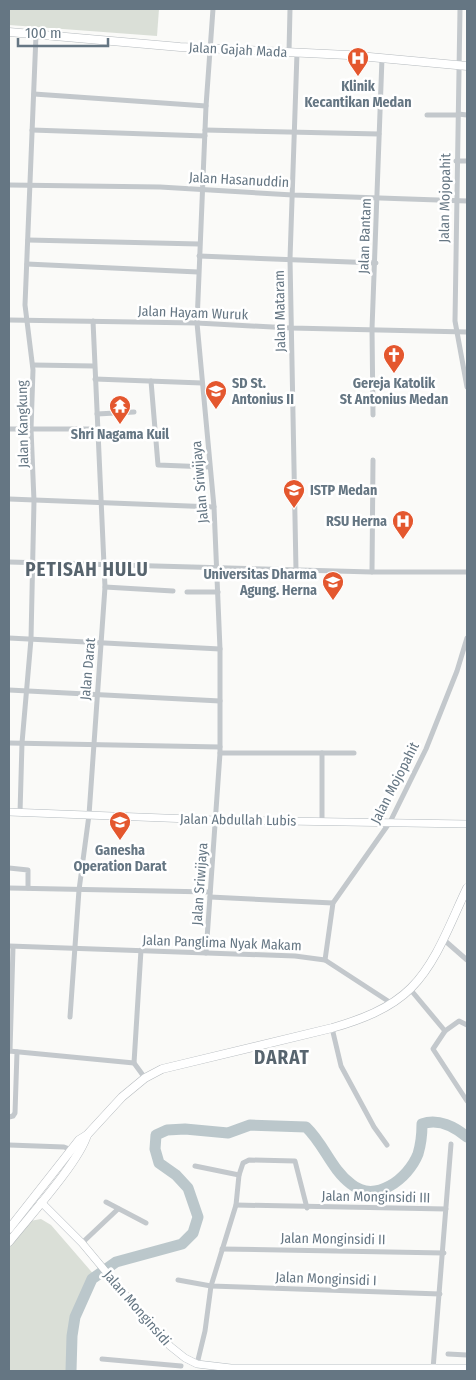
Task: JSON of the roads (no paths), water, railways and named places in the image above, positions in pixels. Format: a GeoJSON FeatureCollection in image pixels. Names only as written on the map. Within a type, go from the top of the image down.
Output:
{"type":"FeatureCollection","features":[{"type":"Feature","properties":{"kind":"main road","name":"Jalan Gajah Mada"},"geometry":{"type":"LineString","coordinates":[[9,32],[210,49],[293,52],[463,66]]}},
{"type":"Feature","properties":{"kind":"main road","name":"Jalan Abdullah Lubis"},"geometry":{"type":"LineString","coordinates":[[9,812],[216,820],[467,824]]}},
{"type":"Feature","properties":{"kind":"main road"},"geometry":{"type":"LineString","coordinates":[[9,1229],[72,1150],[122,1097],[145,1078],[178,1064],[332,1028],[360,1019],[391,1003],[410,988],[432,959],[467,888]]}},
{"type":"Feature","properties":{"kind":"main road"},"geometry":{"type":"LineString","coordinates":[[9,1242],[73,1160],[84,1144],[83,1138]]}},
{"type":"Feature","properties":{"kind":"main road","name":"Jalan Monginsidi"},"geometry":{"type":"LineString","coordinates":[[40,1202],[82,1243],[152,1327],[184,1358],[197,1364],[231,1368],[392,1370],[467,1368]]}},
{"type":"Feature","properties":{"kind":"street","name":"Jalan Sriwijaya"},"geometry":{"type":"LineString","coordinates":[[206,953],[220,750],[220,649],[214,507],[197,323],[199,244],[212,9]]}},
{"type":"Feature","properties":{"kind":"street","name":"Jalan Mataram"},"geometry":{"type":"LineString","coordinates":[[290,9],[295,132],[290,259],[296,570]]}},
{"type":"Feature","properties":{"kind":"street","name":"Jalan Mojopahit"},"geometry":{"type":"LineString","coordinates":[[460,9],[463,66],[456,160],[456,332],[467,387]]}},
{"type":"Feature","properties":{"kind":"street","name":"Jalan Kangkung"},"geometry":{"type":"LineString","coordinates":[[20,813],[22,743],[31,639],[33,562],[34,501],[31,429],[33,365],[26,320],[29,186],[36,35]]}},
{"type":"Feature","properties":{"kind":"street","name":"Jalan Bantam"},"geometry":{"type":"LineString","coordinates":[[373,414],[372,329],[376,263],[382,58]]}},
{"type":"Feature","properties":{"kind":"street"},"geometry":{"type":"LineString","coordinates":[[34,94],[206,106]]}},
{"type":"Feature","properties":{"kind":"street"},"geometry":{"type":"LineString","coordinates":[[428,115],[467,115]]}},
{"type":"Feature","properties":{"kind":"street"},"geometry":{"type":"LineString","coordinates":[[32,130],[379,134]]}},
{"type":"Feature","properties":{"kind":"street"},"geometry":{"type":"LineString","coordinates":[[456,160],[467,161]]}},
{"type":"Feature","properties":{"kind":"street","name":"Jalan Hasanuddin"},"geometry":{"type":"LineString","coordinates":[[9,185],[202,189],[293,195],[467,200]]}},
{"type":"Feature","properties":{"kind":"street"},"geometry":{"type":"LineString","coordinates":[[28,240],[199,244]]}},
{"type":"Feature","properties":{"kind":"street"},"geometry":{"type":"LineString","coordinates":[[199,256],[376,263]]}},
{"type":"Feature","properties":{"kind":"street"},"geometry":{"type":"LineString","coordinates":[[27,264],[198,272]]}},
{"type":"Feature","properties":{"kind":"street","name":"Jalan Hayam Wuruk"},"geometry":{"type":"LineString","coordinates":[[9,320],[197,323],[291,328],[467,332]]}},
{"type":"Feature","properties":{"kind":"street","name":"Jalan Darat"},"geometry":{"type":"LineString","coordinates":[[70,1017],[79,890],[89,815],[105,588],[93,321]]}},
{"type":"Feature","properties":{"kind":"street"},"geometry":{"type":"LineString","coordinates":[[33,365],[94,366]]}},
{"type":"Feature","properties":{"kind":"street"},"geometry":{"type":"LineString","coordinates":[[95,379],[202,383]]}},
{"type":"Feature","properties":{"kind":"street"},"geometry":{"type":"LineString","coordinates":[[151,381],[158,465],[209,467]]}},
{"type":"Feature","properties":{"kind":"street"},"geometry":{"type":"LineString","coordinates":[[373,402],[404,402]]}},
{"type":"Feature","properties":{"kind":"street"},"geometry":{"type":"LineString","coordinates":[[97,414],[134,412]]}},
{"type":"Feature","properties":{"kind":"street"},"geometry":{"type":"LineString","coordinates":[[9,429],[98,429]]}},
{"type":"Feature","properties":{"kind":"street"},"geometry":{"type":"LineString","coordinates":[[372,572],[373,460]]}},
{"type":"Feature","properties":{"kind":"street"},"geometry":{"type":"LineString","coordinates":[[9,499],[214,507]]}},
{"type":"Feature","properties":{"kind":"street"},"geometry":{"type":"LineString","coordinates":[[9,562],[372,572],[467,572]]}},
{"type":"Feature","properties":{"kind":"street"},"geometry":{"type":"LineString","coordinates":[[105,588],[173,590]]}},
{"type":"Feature","properties":{"kind":"street"},"geometry":{"type":"LineString","coordinates":[[187,592],[218,592]]}},
{"type":"Feature","properties":{"kind":"street"},"geometry":{"type":"LineString","coordinates":[[9,638],[220,649]]}},
{"type":"Feature","properties":{"kind":"street","name":"Jalan Mojopahit"},"geometry":{"type":"LineString","coordinates":[[325,960],[333,903],[390,822],[426,749],[457,670],[467,638]]}},
{"type":"Feature","properties":{"kind":"street"},"geometry":{"type":"LineString","coordinates":[[9,690],[220,701]]}},
{"type":"Feature","properties":{"kind":"street"},"geometry":{"type":"LineString","coordinates":[[9,743],[354,753]]}},
{"type":"Feature","properties":{"kind":"street"},"geometry":{"type":"LineString","coordinates":[[322,752],[322,821]]}},
{"type":"Feature","properties":{"kind":"street"},"geometry":{"type":"LineString","coordinates":[[9,868],[28,870],[28,888]]}},
{"type":"Feature","properties":{"kind":"street"},"geometry":{"type":"LineString","coordinates":[[9,888],[210,894],[333,903]]}},
{"type":"Feature","properties":{"kind":"street"},"geometry":{"type":"LineString","coordinates":[[443,939],[467,960]]}},
{"type":"Feature","properties":{"kind":"street"},"geometry":{"type":"LineString","coordinates":[[11,947],[10,1051],[134,1063]]}},
{"type":"Feature","properties":{"kind":"street","name":"Jalan Panglima Nyak Makam"},"geometry":{"type":"LineString","coordinates":[[11,947],[295,956],[325,960],[391,1003]]}},
{"type":"Feature","properties":{"kind":"street"},"geometry":{"type":"LineString","coordinates":[[141,950],[134,1063],[145,1078]]}},
{"type":"Feature","properties":{"kind":"street"},"geometry":{"type":"LineString","coordinates":[[410,988],[445,1031]]}},
{"type":"Feature","properties":{"kind":"street"},"geometry":{"type":"LineString","coordinates":[[467,1025],[459,1021],[445,1031],[434,1047],[434,1053],[467,1100]]}},
{"type":"Feature","properties":{"kind":"street"},"geometry":{"type":"LineString","coordinates":[[332,1028],[341,1066],[374,1127],[387,1145]]}},
{"type":"Feature","properties":{"kind":"street"},"geometry":{"type":"LineString","coordinates":[[9,1117],[13,1116],[15,1112],[17,1052]]}},
{"type":"Feature","properties":{"kind":"street"},"geometry":{"type":"LineString","coordinates":[[446,1210],[451,1144]]}},
{"type":"Feature","properties":{"kind":"street"},"geometry":{"type":"LineString","coordinates":[[9,1146],[64,1147],[72,1150]]}},
{"type":"Feature","properties":{"kind":"street"},"geometry":{"type":"LineString","coordinates":[[197,1364],[206,1331],[211,1286],[236,1205],[239,1174],[244,1163],[249,1160],[295,1161],[307,1208]]}},
{"type":"Feature","properties":{"kind":"street"},"geometry":{"type":"LineString","coordinates":[[195,1166],[239,1174]]}},
{"type":"Feature","properties":{"kind":"street"},"geometry":{"type":"LineString","coordinates":[[106,1202],[146,1222]]}},
{"type":"Feature","properties":{"kind":"street","name":"Jalan Monginsidi III"},"geometry":{"type":"LineString","coordinates":[[236,1205],[446,1210],[434,1369]]}},
{"type":"Feature","properties":{"kind":"street"},"geometry":{"type":"LineString","coordinates":[[82,1243],[118,1209]]}},
{"type":"Feature","properties":{"kind":"street","name":"Jalan Monginsidi II"},"geometry":{"type":"LineString","coordinates":[[222,1249],[444,1253]]}},
{"type":"Feature","properties":{"kind":"street","name":"Jalan Monginsidi I"},"geometry":{"type":"LineString","coordinates":[[178,1280],[211,1286],[440,1294]]}},
{"type":"Feature","properties":{"kind":"street"},"geometry":{"type":"LineString","coordinates":[[448,1354],[467,1355]]}},
{"type":"Feature","properties":{"kind":"street"},"geometry":{"type":"LineString","coordinates":[[102,1359],[181,1369],[184,1358]]}},
{"type":"Feature","properties":{"kind":"waterway"},"geometry":{"type":"LineString","coordinates":[[71,1371],[72,1336],[75,1317],[92,1279],[116,1262],[182,1244],[193,1233],[198,1217],[188,1188],[176,1175],[159,1163],[155,1149],[156,1135],[167,1130],[185,1129],[228,1133],[250,1125],[306,1127],[344,1178],[360,1189],[370,1191],[390,1186],[407,1172],[418,1154],[422,1124],[428,1122],[446,1124],[467,1137]]}},
{"type":"Feature","properties":{"kind":"place","name":"Klinik Kecantikan Medan"},"geometry":{"type":"Point","coordinates":[358,77]}},
{"type":"Feature","properties":{"kind":"place","name":"Gereja Katolik St Antonius Medan"},"geometry":{"type":"Point","coordinates":[394,374]}},
{"type":"Feature","properties":{"kind":"place","name":"SD St. Antonius II"},"geometry":{"type":"Point","coordinates":[216,410]}},
{"type":"Feature","properties":{"kind":"place","name":"Shri Nagama Kuil"},"geometry":{"type":"Point","coordinates":[120,425]}},
{"type":"Feature","properties":{"kind":"place","name":"ISTP Medan"},"geometry":{"type":"Point","coordinates":[294,509]}},
{"type":"Feature","properties":{"kind":"place","name":"RSU Herna"},"geometry":{"type":"Point","coordinates":[403,540]}},
{"type":"Feature","properties":{"kind":"place","name":"Universitas Dharma Agung. Herna"},"geometry":{"type":"Point","coordinates":[333,601]}},
{"type":"Feature","properties":{"kind":"place","name":"Ganesha Operation Darat"},"geometry":{"type":"Point","coordinates":[120,841]}},
{"type":"Feature","properties":{"kind":"district","name":"PETISAH HULU"},"geometry":{"type":"Point","coordinates":[87,569]}},
{"type":"Feature","properties":{"kind":"district","name":"DARAT"},"geometry":{"type":"Point","coordinates":[282,1057]}}]}
